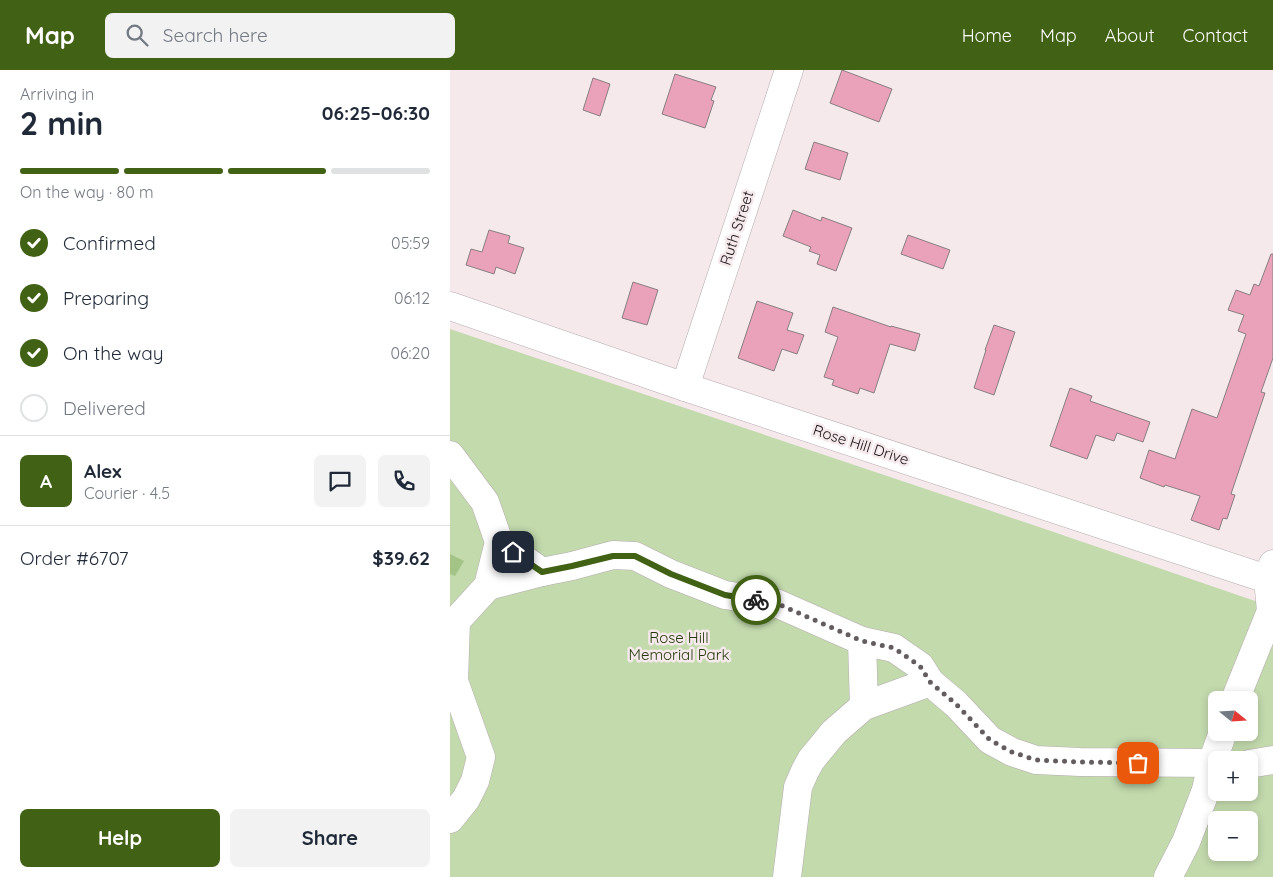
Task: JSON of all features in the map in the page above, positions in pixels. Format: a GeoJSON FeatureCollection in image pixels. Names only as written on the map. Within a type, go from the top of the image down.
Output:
{"type":"FeatureCollection","features":[{"type":"Feature","properties":{"kind":"street","name":"Ruth Street"},"geometry":{"type":"LineString","coordinates":[[685,386],[789,70]]}},
{"type":"Feature","properties":{"kind":"street","name":"Rose Hill Drive"},"geometry":{"type":"LineString","coordinates":[[450,306],[685,386],[1271,574]]}},
{"type":"Feature","properties":{"kind":"street"},"geometry":{"type":"LineString","coordinates":[[450,455],[485,502],[499,542],[488,586],[453,622],[452,679],[481,757],[475,781],[466,799],[450,819]]}},
{"type":"Feature","properties":{"kind":"street"},"geometry":{"type":"LineString","coordinates":[[499,542],[542,572]]}},
{"type":"Feature","properties":{"kind":"street"},"geometry":{"type":"LineString","coordinates":[[488,586],[613,556],[635,556],[671,574],[725,595],[776,603],[862,641],[894,648],[920,666],[930,682],[956,704],[990,740],[1012,752],[1036,760],[1208,763]]}},
{"type":"Feature","properties":{"kind":"street"},"geometry":{"type":"LineString","coordinates":[[1238,691],[1271,611],[1271,574]]}},
{"type":"Feature","properties":{"kind":"street"},"geometry":{"type":"LineString","coordinates":[[862,641],[864,706]]}},
{"type":"Feature","properties":{"kind":"street"},"geometry":{"type":"LineString","coordinates":[[787,877],[798,786],[804,771],[820,749],[834,732],[864,706],[930,682]]}},
{"type":"Feature","properties":{"kind":"street"},"geometry":{"type":"LineString","coordinates":[[1258,762],[1273,760]]}},
{"type":"Feature","properties":{"kind":"street"},"geometry":{"type":"LineString","coordinates":[[1168,877],[1186,842],[1208,783]]}},
{"type":"Feature","properties":{"kind":"green space","name":"Rose Hill Memorial Park"},"geometry":{"type":"Polygon","coordinates":[[[450,329],[1273,607],[1273,877],[450,877],[450,329]]]}},
{"type":"Feature","properties":{"kind":"shaded area"},"geometry":{"type":"Polygon","coordinates":[[[450,554],[464,561],[455,576],[450,574],[450,554]]]}},
{"type":"Feature","properties":{"kind":"building"},"geometry":{"type":"Polygon","coordinates":[[[842,70],[892,89],[879,122],[830,103],[842,70]]]}},
{"type":"Feature","properties":{"kind":"building"},"geometry":{"type":"Polygon","coordinates":[[[675,74],[716,87],[711,100],[714,101],[705,128],[662,114],[675,74]]]}},
{"type":"Feature","properties":{"kind":"building"},"geometry":{"type":"Polygon","coordinates":[[[593,78],[610,84],[600,116],[583,110],[593,78]]]}},
{"type":"Feature","properties":{"kind":"building"},"geometry":{"type":"Polygon","coordinates":[[[814,142],[848,153],[840,180],[805,169],[814,142]]]}},
{"type":"Feature","properties":{"kind":"building"},"geometry":{"type":"Polygon","coordinates":[[[793,210],[821,221],[822,217],[852,228],[836,271],[817,264],[820,255],[809,251],[811,247],[783,236],[793,210]]]}},
{"type":"Feature","properties":{"kind":"building"},"geometry":{"type":"Polygon","coordinates":[[[489,230],[510,236],[508,243],[524,248],[515,274],[496,267],[494,274],[466,265],[471,249],[482,252],[489,230]]]}},
{"type":"Feature","properties":{"kind":"building"},"geometry":{"type":"Polygon","coordinates":[[[908,235],[950,250],[943,269],[901,254],[908,235]]]}},
{"type":"Feature","properties":{"kind":"building"},"geometry":{"type":"Polygon","coordinates":[[[1271,254],[1273,254],[1273,358],[1261,392],[1265,393],[1231,494],[1235,495],[1227,519],[1223,518],[1219,530],[1191,520],[1200,496],[1165,485],[1164,487],[1140,478],[1149,450],[1175,459],[1192,409],[1217,418],[1246,334],[1238,331],[1244,315],[1228,310],[1236,290],[1250,295],[1254,284],[1259,286],[1271,254]]]}},
{"type":"Feature","properties":{"kind":"building"},"geometry":{"type":"Polygon","coordinates":[[[633,282],[658,290],[647,325],[622,318],[633,282]]]}},
{"type":"Feature","properties":{"kind":"building"},"geometry":{"type":"Polygon","coordinates":[[[757,301],[793,313],[787,330],[804,335],[797,354],[782,349],[774,371],[738,358],[757,301]]]}},
{"type":"Feature","properties":{"kind":"building"},"geometry":{"type":"Polygon","coordinates":[[[833,307],[891,327],[920,334],[915,351],[890,344],[874,393],[860,388],[858,394],[832,385],[834,380],[824,377],[838,337],[825,332],[833,307]]]}},
{"type":"Feature","properties":{"kind":"building"},"geometry":{"type":"Polygon","coordinates":[[[994,325],[1015,332],[994,395],[974,388],[994,325]]]}},
{"type":"Feature","properties":{"kind":"building"},"geometry":{"type":"Polygon","coordinates":[[[1070,388],[1092,396],[1090,401],[1150,422],[1143,442],[1117,433],[1114,441],[1096,435],[1087,459],[1050,446],[1070,388]]]}},
{"type":"Feature","properties":{"kind":"way so far"},"geometry":{"type":"LineString","coordinates":[[756,600],[776,603],[862,641],[894,648],[920,666],[930,682],[956,704],[990,740],[1012,752],[1036,760],[1138,763]]}},
{"type":"Feature","properties":{"kind":"route"},"geometry":{"type":"LineString","coordinates":[[513,552],[542,572],[613,556],[635,556],[671,574],[725,595],[756,600]]}}]}
